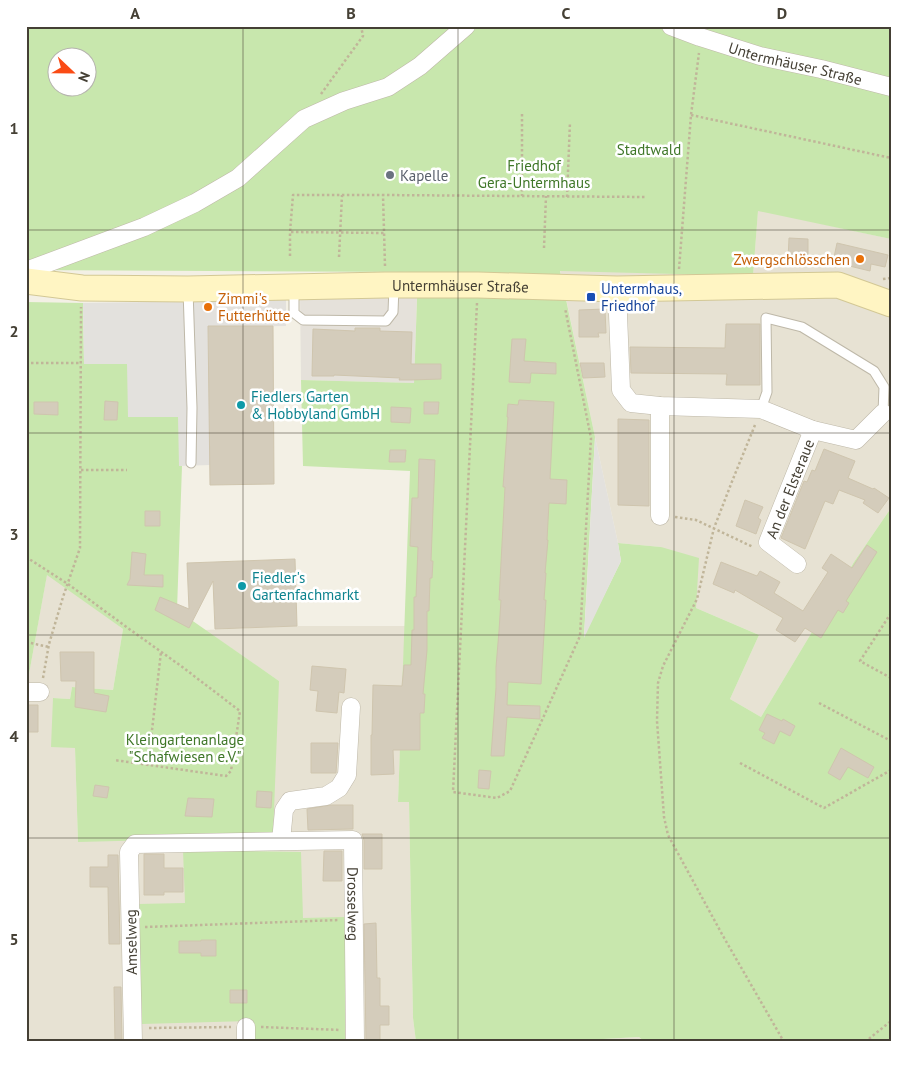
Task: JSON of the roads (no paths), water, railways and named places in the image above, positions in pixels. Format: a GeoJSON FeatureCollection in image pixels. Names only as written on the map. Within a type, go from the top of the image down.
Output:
{"type":"FeatureCollection","features":[{"type":"Feature","properties":{"kind":"main road","name":"Untermhäuser Straße"},"geometry":{"type":"LineString","coordinates":[[26,281],[82,288],[188,290],[478,284],[617,289],[838,285],[891,304]]}},
{"type":"Feature","properties":{"kind":"street"},"geometry":{"type":"LineString","coordinates":[[26,271],[144,227],[195,203],[238,178],[304,119],[344,101],[388,87],[420,66],[466,26]]}},
{"type":"Feature","properties":{"kind":"street","name":"Untermhäuser Straße"},"geometry":{"type":"LineString","coordinates":[[671,26],[760,56],[891,87]]}},
{"type":"Feature","properties":{"kind":"street","name":"An der Elsteraue"},"geometry":{"type":"LineString","coordinates":[[617,289],[621,390],[630,403],[660,406],[761,409],[812,430],[856,440],[883,413]]}},
{"type":"Feature","properties":{"kind":"street"},"geometry":{"type":"LineString","coordinates":[[660,406],[660,516]]}},
{"type":"Feature","properties":{"kind":"street","name":"An der Elsteraue"},"geometry":{"type":"LineString","coordinates":[[797,564],[763,546],[812,430]]}},
{"type":"Feature","properties":{"kind":"street"},"geometry":{"type":"LineString","coordinates":[[281,841],[284,810],[290,801],[326,796],[339,788],[347,775],[351,707]]}},
{"type":"Feature","properties":{"kind":"street","name":"Drosselweg"},"geometry":{"type":"LineString","coordinates":[[135,844],[354,840],[355,1042]]}},
{"type":"Feature","properties":{"kind":"street","name":"Amselweg"},"geometry":{"type":"LineString","coordinates":[[133,1042],[129,852],[135,844]]}},
{"type":"Feature","properties":{"kind":"lane"},"geometry":{"type":"LineString","coordinates":[[294,287],[294,313],[302,320],[386,321],[393,312],[389,285]]}},
{"type":"Feature","properties":{"kind":"lane"},"geometry":{"type":"LineString","coordinates":[[188,290],[192,398],[191,463]]}},
{"type":"Feature","properties":{"kind":"lane"},"geometry":{"type":"LineString","coordinates":[[761,409],[767,392],[766,318],[802,327],[874,371],[884,387],[883,413]]}},
{"type":"Feature","properties":{"kind":"place","name":"Kapelle"},"geometry":{"type":"Point","coordinates":[390,175]}},
{"type":"Feature","properties":{"kind":"place","name":"Zwergschlösschen"},"geometry":{"type":"Point","coordinates":[860,259]}},
{"type":"Feature","properties":{"kind":"place","name":"Untermhaus, Friedhof"},"geometry":{"type":"Point","coordinates":[591,297]}},
{"type":"Feature","properties":{"kind":"place","name":"Zimmi's Futterhütte"},"geometry":{"type":"Point","coordinates":[208,307]}},
{"type":"Feature","properties":{"kind":"place","name":"Fiedlers Garten & Hobbyland GmbH"},"geometry":{"type":"Point","coordinates":[241,405]}},
{"type":"Feature","properties":{"kind":"place","name":"Fiedler's Gartenfachmarkt"},"geometry":{"type":"Point","coordinates":[242,586]}},
{"type":"Feature","properties":{"kind":"park label","name":"Stadtwald"},"geometry":{"type":"Point","coordinates":[649,149]}},
{"type":"Feature","properties":{"kind":"park label","name":"Friedhof Gera-Untermhaus"},"geometry":{"type":"Point","coordinates":[534,174]}},
{"type":"Feature","properties":{"kind":"park label","name":"Kleingartenanlage \"Schafwiesen e.V.\""},"geometry":{"type":"Point","coordinates":[185,748]}}]}
